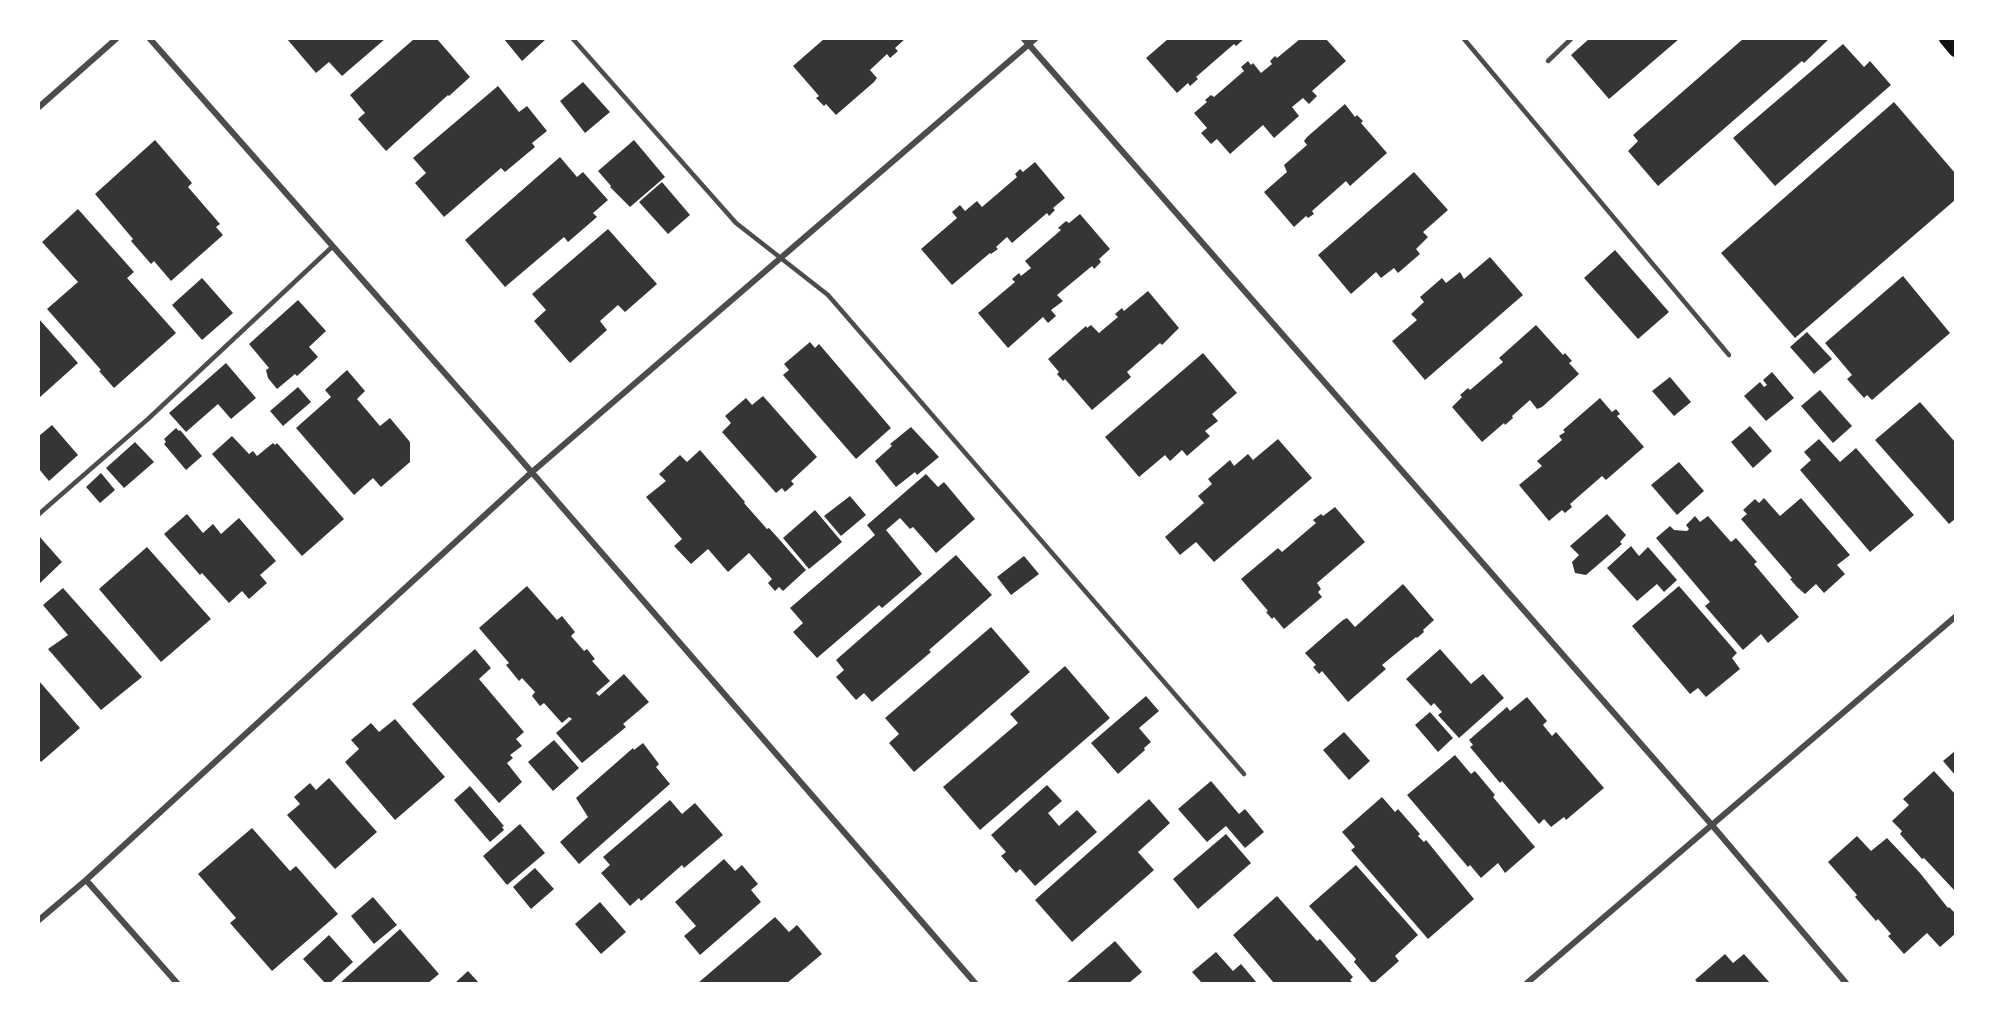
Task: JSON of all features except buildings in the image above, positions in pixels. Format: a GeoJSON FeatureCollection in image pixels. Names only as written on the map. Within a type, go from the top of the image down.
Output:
{"type":"FeatureCollection","features":[{"type":"Feature","properties":{"kind":"main road"},"geometry":{"type":"LineString","coordinates":[[1945,39],[1955,51]]}},
{"type":"Feature","properties":{"kind":"street"},"geometry":{"type":"LineString","coordinates":[[39,107],[116,39]]}},
{"type":"Feature","properties":{"kind":"street"},"geometry":{"type":"LineString","coordinates":[[150,39],[531,472],[975,983]]}},
{"type":"Feature","properties":{"kind":"street"},"geometry":{"type":"LineString","coordinates":[[39,920],[86,880],[531,472],[782,258],[1026,42],[1035,39]]}},
{"type":"Feature","properties":{"kind":"street"},"geometry":{"type":"LineString","coordinates":[[1026,42],[1711,824],[1846,983]]}},
{"type":"Feature","properties":{"kind":"street"},"geometry":{"type":"LineString","coordinates":[[1527,983],[1955,617]]}},
{"type":"Feature","properties":{"kind":"street"},"geometry":{"type":"LineString","coordinates":[[86,880],[177,983]]}},
{"type":"Feature","properties":{"kind":"lane"},"geometry":{"type":"LineString","coordinates":[[573,39],[736,223],[828,295],[1244,774]]}},
{"type":"Feature","properties":{"kind":"lane"},"geometry":{"type":"LineString","coordinates":[[1464,39],[1729,355]]}},
{"type":"Feature","properties":{"kind":"lane"},"geometry":{"type":"LineString","coordinates":[[1548,61],[1571,39]]}},
{"type":"Feature","properties":{"kind":"lane"},"geometry":{"type":"LineString","coordinates":[[39,514],[148,419],[333,246]]}}]}
